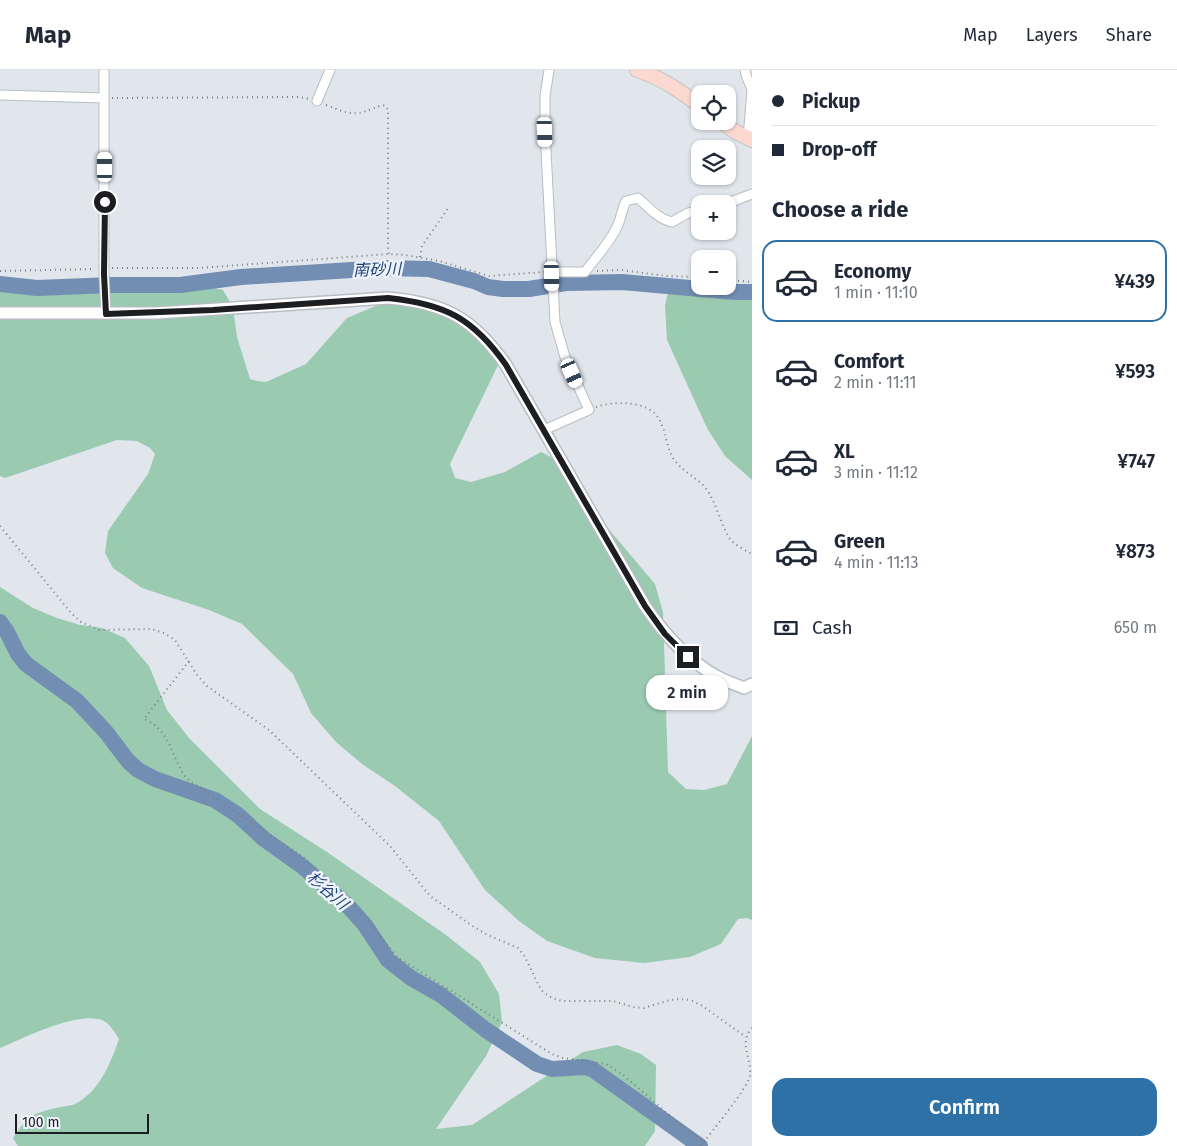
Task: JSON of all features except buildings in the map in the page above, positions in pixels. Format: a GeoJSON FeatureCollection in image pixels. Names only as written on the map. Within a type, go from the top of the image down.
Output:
{"type":"FeatureCollection","features":[{"type":"Feature","properties":{"kind":"main road"},"geometry":{"type":"LineString","coordinates":[[637,70],[654,75],[672,85],[691,99]]}},
{"type":"Feature","properties":{"kind":"main road"},"geometry":{"type":"LineString","coordinates":[[733,130],[750,139]]}},
{"type":"Feature","properties":{"kind":"street"},"geometry":{"type":"LineString","coordinates":[[104,70],[104,297],[106,314]]}},
{"type":"Feature","properties":{"kind":"street"},"geometry":{"type":"LineString","coordinates":[[317,102],[330,70]]}},
{"type":"Feature","properties":{"kind":"street"},"geometry":{"type":"LineString","coordinates":[[544,430],[589,410],[565,357],[555,322],[552,295],[545,132],[545,96],[550,70]]}},
{"type":"Feature","properties":{"kind":"street"},"geometry":{"type":"LineString","coordinates":[[745,70],[747,81],[751,85],[752,90],[750,139]]}},
{"type":"Feature","properties":{"kind":"street"},"geometry":{"type":"LineString","coordinates":[[0,95],[104,98]]}},
{"type":"Feature","properties":{"kind":"street"},"geometry":{"type":"LineString","coordinates":[[736,200],[752,194]]}},
{"type":"Feature","properties":{"kind":"street"},"geometry":{"type":"LineString","coordinates":[[552,274],[585,272],[604,248],[618,225],[626,200],[638,198],[665,221],[672,222],[691,212]]}},
{"type":"Feature","properties":{"kind":"street"},"geometry":{"type":"LineString","coordinates":[[0,313],[106,314],[213,310],[388,298],[434,305],[454,314],[475,329],[493,347],[506,365],[645,606],[665,634],[688,657],[716,676],[744,688],[752,684]]}},
{"type":"Feature","properties":{"kind":"path"},"geometry":{"type":"LineString","coordinates":[[104,98],[300,97],[354,114],[382,105],[386,106],[388,110],[389,254]]}},
{"type":"Feature","properties":{"kind":"path"},"geometry":{"type":"LineString","coordinates":[[420,257],[422,246],[449,207]]}},
{"type":"Feature","properties":{"kind":"path"},"geometry":{"type":"LineString","coordinates":[[0,271],[104,271],[199,268],[389,254],[439,261],[489,276],[552,274]]}},
{"type":"Feature","properties":{"kind":"path"},"geometry":{"type":"LineString","coordinates":[[585,272],[621,270],[666,276],[691,277]]}},
{"type":"Feature","properties":{"kind":"path"},"geometry":{"type":"LineString","coordinates":[[736,281],[752,282]]}},
{"type":"Feature","properties":{"kind":"path"},"geometry":{"type":"LineString","coordinates":[[589,410],[619,402],[645,407],[653,411],[658,417],[668,449],[677,463],[702,484],[731,539],[752,554]]}},
{"type":"Feature","properties":{"kind":"path"},"geometry":{"type":"LineString","coordinates":[[0,526],[68,610],[81,622],[99,630],[150,629],[164,633],[175,640],[197,675],[207,686],[269,730],[390,846],[430,896],[488,935],[518,948],[525,956],[543,992],[552,998],[562,1001],[613,1001],[644,1008],[679,999],[690,1000],[701,1005],[746,1037]]}},
{"type":"Feature","properties":{"kind":"path"},"geometry":{"type":"LineString","coordinates":[[189,661],[144,719],[155,724],[163,731],[180,770],[187,779],[302,857],[364,915],[397,957],[552,1054],[563,1058],[606,1064],[622,1074],[682,1127],[704,1142]]}},
{"type":"Feature","properties":{"kind":"path"},"geometry":{"type":"LineString","coordinates":[[701,1146],[750,1078],[751,1066],[745,1046],[746,1037],[752,1028]]}},
{"type":"Feature","properties":{"kind":"green space"},"geometry":{"type":"Polygon","coordinates":[[[671,280],[691,282],[691,295],[736,295],[736,287],[752,289],[752,480],[725,456],[707,428],[667,340],[665,305],[671,280]]]}},
{"type":"Feature","properties":{"kind":"green space"},"geometry":{"type":"Polygon","coordinates":[[[0,287],[210,287],[223,290],[233,307],[237,337],[250,379],[266,382],[306,364],[347,318],[385,302],[419,301],[474,327],[502,357],[450,464],[455,478],[471,482],[505,472],[541,452],[563,463],[585,501],[655,584],[663,612],[668,772],[686,789],[704,790],[727,784],[752,736],[752,920],[747,918],[738,919],[721,944],[690,957],[644,963],[595,958],[547,941],[519,921],[485,890],[439,821],[395,786],[362,764],[336,742],[311,713],[293,674],[242,624],[209,610],[142,588],[113,568],[105,553],[108,531],[148,474],[155,454],[150,448],[137,441],[117,440],[5,478],[0,476],[0,287]]]}},
{"type":"Feature","properties":{"kind":"green space"},"geometry":{"type":"Polygon","coordinates":[[[0,587],[33,608],[57,618],[80,625],[102,628],[125,638],[149,666],[167,710],[189,738],[260,809],[327,852],[446,935],[480,962],[499,994],[502,1022],[486,1056],[436,1129],[472,1125],[583,1052],[617,1045],[641,1054],[656,1065],[655,1131],[645,1146],[18,1146],[13,1138],[23,1124],[32,1116],[43,1111],[75,1104],[91,1092],[108,1067],[119,1039],[106,1022],[94,1018],[52,1026],[0,1048],[0,587]]]}},
{"type":"Feature","properties":{"kind":"waterway","name":"南砂川"},"geometry":{"type":"LineString","coordinates":[[0,284],[37,288],[180,285],[241,277],[383,268],[429,269],[474,281],[488,287],[503,289],[529,289],[566,283],[622,282],[752,292]]}},
{"type":"Feature","properties":{"kind":"waterway","name":"杉谷川"},"geometry":{"type":"LineString","coordinates":[[0,622],[18,654],[26,664],[77,701],[106,732],[128,761],[138,770],[155,779],[215,800],[238,815],[264,839],[302,866],[348,906],[365,925],[388,960],[411,978],[441,995],[486,1030],[537,1064],[552,1069],[584,1067],[592,1069],[700,1146]]}},
{"type":"Feature","properties":{"kind":"route"},"geometry":{"type":"LineString","coordinates":[[105,202],[104,297],[106,314],[213,310],[388,298],[434,305],[454,314],[475,329],[493,347],[506,365],[645,606],[665,634],[688,657]]}}]}
